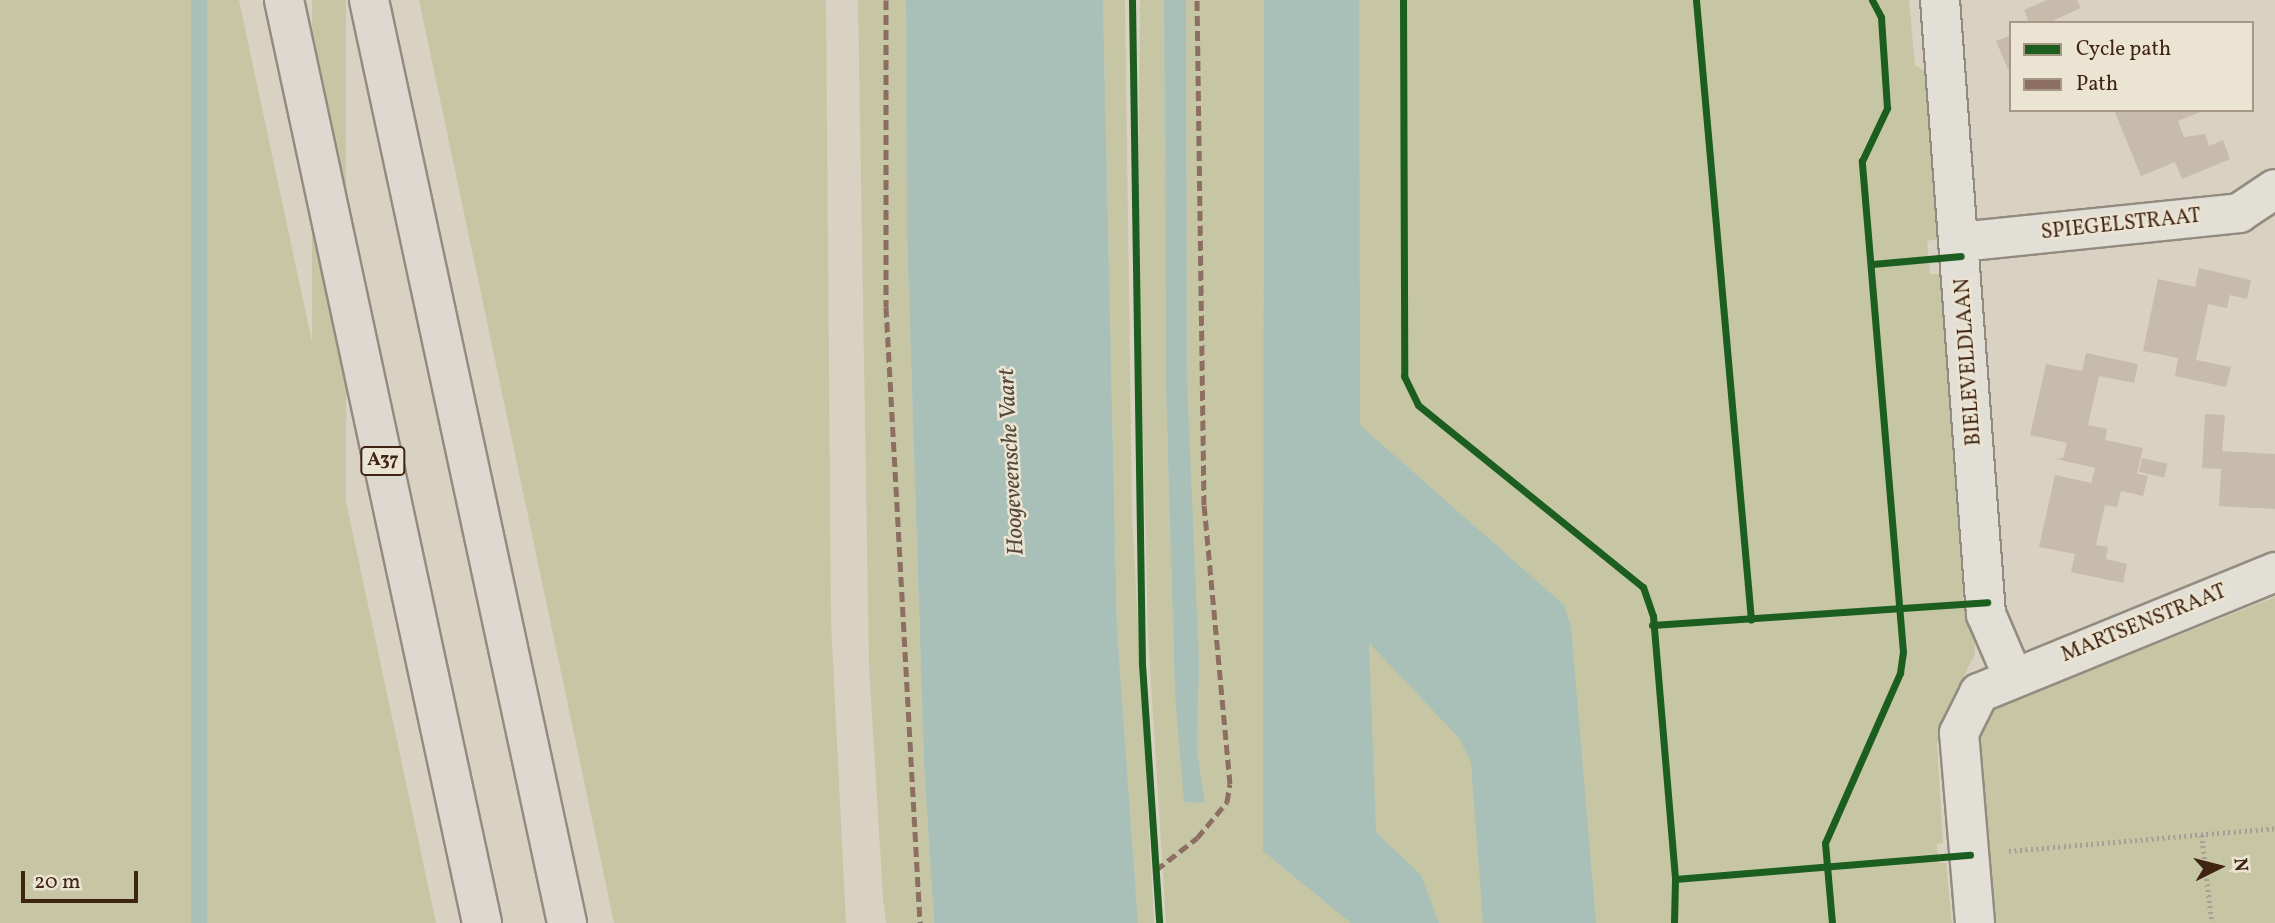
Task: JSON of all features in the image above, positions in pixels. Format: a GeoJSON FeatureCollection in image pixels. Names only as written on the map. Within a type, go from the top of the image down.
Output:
{"type":"FeatureCollection","features":[{"type":"Feature","properties":{"kind":"highway","name":"A37"},"geometry":{"type":"LineString","coordinates":[[284,0],[482,923]]}},
{"type":"Feature","properties":{"kind":"highway"},"geometry":{"type":"LineString","coordinates":[[369,0],[567,923]]}},
{"type":"Feature","properties":{"kind":"street","name":"BIELEVELDLAAN"},"geometry":{"type":"LineString","coordinates":[[1940,0],[1986,614],[2013,677]]}},
{"type":"Feature","properties":{"kind":"street","name":"SPIEGELSTRAAT"},"geometry":{"type":"LineString","coordinates":[[1960,242],[2239,213],[2275,189]]}},
{"type":"Feature","properties":{"kind":"street","name":"MARTSENSTRAAT"},"geometry":{"type":"LineString","coordinates":[[1975,923],[1959,733],[1979,693],[2275,572]]}},
{"type":"Feature","properties":{"kind":"path"},"geometry":{"type":"LineString","coordinates":[[1970,855],[2275,828]]}},
{"type":"Feature","properties":{"kind":"path"},"geometry":{"type":"LineString","coordinates":[[2202,835],[2212,923]]}},
{"type":"Feature","properties":{"kind":"green space"},"geometry":{"type":"Polygon","coordinates":[[[0,0],[239,0],[436,923],[0,923],[0,0]]]}},
{"type":"Feature","properties":{"kind":"green space"},"geometry":{"type":"Polygon","coordinates":[[[312,0],[346,0],[346,923],[312,923],[312,0]]]}},
{"type":"Feature","properties":{"kind":"green space"},"geometry":{"type":"Polygon","coordinates":[[[419,0],[826,0],[831,621],[846,923],[614,923],[419,0]]]}},
{"type":"Feature","properties":{"kind":"green space"},"geometry":{"type":"Polygon","coordinates":[[[858,0],[906,0],[907,235],[924,765],[934,923],[886,923],[883,898],[869,666],[858,0]]]}},
{"type":"Feature","properties":{"kind":"green space"},"geometry":{"type":"Polygon","coordinates":[[[1103,0],[1125,0],[1132,513],[1154,923],[1138,923],[1117,630],[1103,0]]]}},
{"type":"Feature","properties":{"kind":"green space"},"geometry":{"type":"Polygon","coordinates":[[[1140,0],[1164,0],[1166,391],[1175,695],[1205,803],[1197,749],[1199,662],[1187,443],[1186,0],[1909,0],[1915,65],[1927,72],[1940,239],[1927,241],[1930,274],[1943,274],[1973,591],[1962,592],[1964,609],[1974,609],[1975,654],[1948,707],[1937,743],[1943,843],[1937,844],[1938,863],[1946,863],[1952,923],[1166,923],[1148,635],[1138,226],[1140,0]]]}},
{"type":"Feature","properties":{"kind":"green space"},"geometry":{"type":"Polygon","coordinates":[[[2275,597],[2275,923],[1987,923],[1977,738],[1994,709],[2275,597]]]}},
{"type":"Feature","properties":{"kind":"water"},"geometry":{"type":"Polygon","coordinates":[[[191,0],[207,0],[207,923],[191,923],[191,0]]]}},
{"type":"Feature","properties":{"kind":"water","name":"Hoogeveensche Vaart"},"geometry":{"type":"Polygon","coordinates":[[[906,0],[1103,0],[1117,630],[1138,923],[934,923],[924,765],[907,235],[906,0]]]}},
{"type":"Feature","properties":{"kind":"water"},"geometry":{"type":"Polygon","coordinates":[[[1164,0],[1186,0],[1187,381],[1199,662],[1197,749],[1205,803],[1184,802],[1175,695],[1166,391],[1164,0]]]}},
{"type":"Feature","properties":{"kind":"water"},"geometry":{"type":"Polygon","coordinates":[[[1264,0],[1359,0],[1360,425],[1564,605],[1571,627],[1596,923],[1483,923],[1471,763],[1460,739],[1369,643],[1376,832],[1421,875],[1439,923],[1351,923],[1263,851],[1264,0]]]}},
{"type":"Feature","properties":{"kind":"building"},"geometry":{"type":"Polygon","coordinates":[[[2047,0],[2077,0],[2081,8],[2052,21],[2028,21],[2024,10],[2047,0]]]}},
{"type":"Feature","properties":{"kind":"building"},"geometry":{"type":"Polygon","coordinates":[[[2009,36],[2009,71],[1996,41],[2009,36]]]}},
{"type":"Feature","properties":{"kind":"building"},"geometry":{"type":"Polygon","coordinates":[[[2115,112],[2200,112],[2178,121],[2184,137],[2205,134],[2209,146],[2223,140],[2230,159],[2182,179],[2175,162],[2141,176],[2115,112]]]}},
{"type":"Feature","properties":{"kind":"building"},"geometry":{"type":"Polygon","coordinates":[[[2199,268],[2251,280],[2247,299],[2230,295],[2227,308],[2208,304],[2196,360],[2231,367],[2226,387],[2175,376],[2178,358],[2143,351],[2158,279],[2195,287],[2199,268]]]}},
{"type":"Feature","properties":{"kind":"building"},"geometry":{"type":"Polygon","coordinates":[[[2086,353],[2138,364],[2134,383],[2099,376],[2088,425],[2107,429],[2105,440],[2143,448],[2137,474],[2148,476],[2143,496],[2121,491],[2117,507],[2105,505],[2096,545],[2108,547],[2106,559],[2127,564],[2123,583],[2071,572],[2075,554],[2039,547],[2055,475],[2091,483],[2095,468],[2056,459],[2063,458],[2067,443],[2030,435],[2046,364],[2082,371],[2086,353]]]}},
{"type":"Feature","properties":{"kind":"building"},"geometry":{"type":"Polygon","coordinates":[[[2205,414],[2225,415],[2222,451],[2275,454],[2275,509],[2219,506],[2221,469],[2202,468],[2205,414]]]}},
{"type":"Feature","properties":{"kind":"building"},"geometry":{"type":"Polygon","coordinates":[[[2142,458],[2167,464],[2164,477],[2139,472],[2142,458]]]}},
{"type":"Feature","properties":{"kind":"marked path"},"geometry":{"type":"LineString","coordinates":[[886,0],[886,307],[920,923]]}},
{"type":"Feature","properties":{"kind":"marked path"},"geometry":{"type":"LineString","coordinates":[[1156,870],[1197,838],[1227,802],[1230,784],[1204,505],[1197,0]]}},
{"type":"Feature","properties":{"kind":"cycle path"},"geometry":{"type":"LineString","coordinates":[[1132,0],[1142,664],[1159,923]]}},
{"type":"Feature","properties":{"kind":"cycle path"},"geometry":{"type":"LineString","coordinates":[[1403,0],[1404,376],[1418,405],[1643,587],[1653,616],[1675,879],[1674,923]]}},
{"type":"Feature","properties":{"kind":"cycle path"},"geometry":{"type":"LineString","coordinates":[[1696,0],[1751,620]]}},
{"type":"Feature","properties":{"kind":"cycle path"},"geometry":{"type":"LineString","coordinates":[[1832,923],[1825,843],[1900,673],[1903,652],[1862,161],[1887,108],[1881,17],[1872,0]]}},
{"type":"Feature","properties":{"kind":"cycle path"},"geometry":{"type":"LineString","coordinates":[[1873,264],[1961,256]]}},
{"type":"Feature","properties":{"kind":"cycle path"},"geometry":{"type":"LineString","coordinates":[[1652,625],[1987,602]]}},
{"type":"Feature","properties":{"kind":"cycle path"},"geometry":{"type":"LineString","coordinates":[[1675,879],[1970,855]]}}]}
